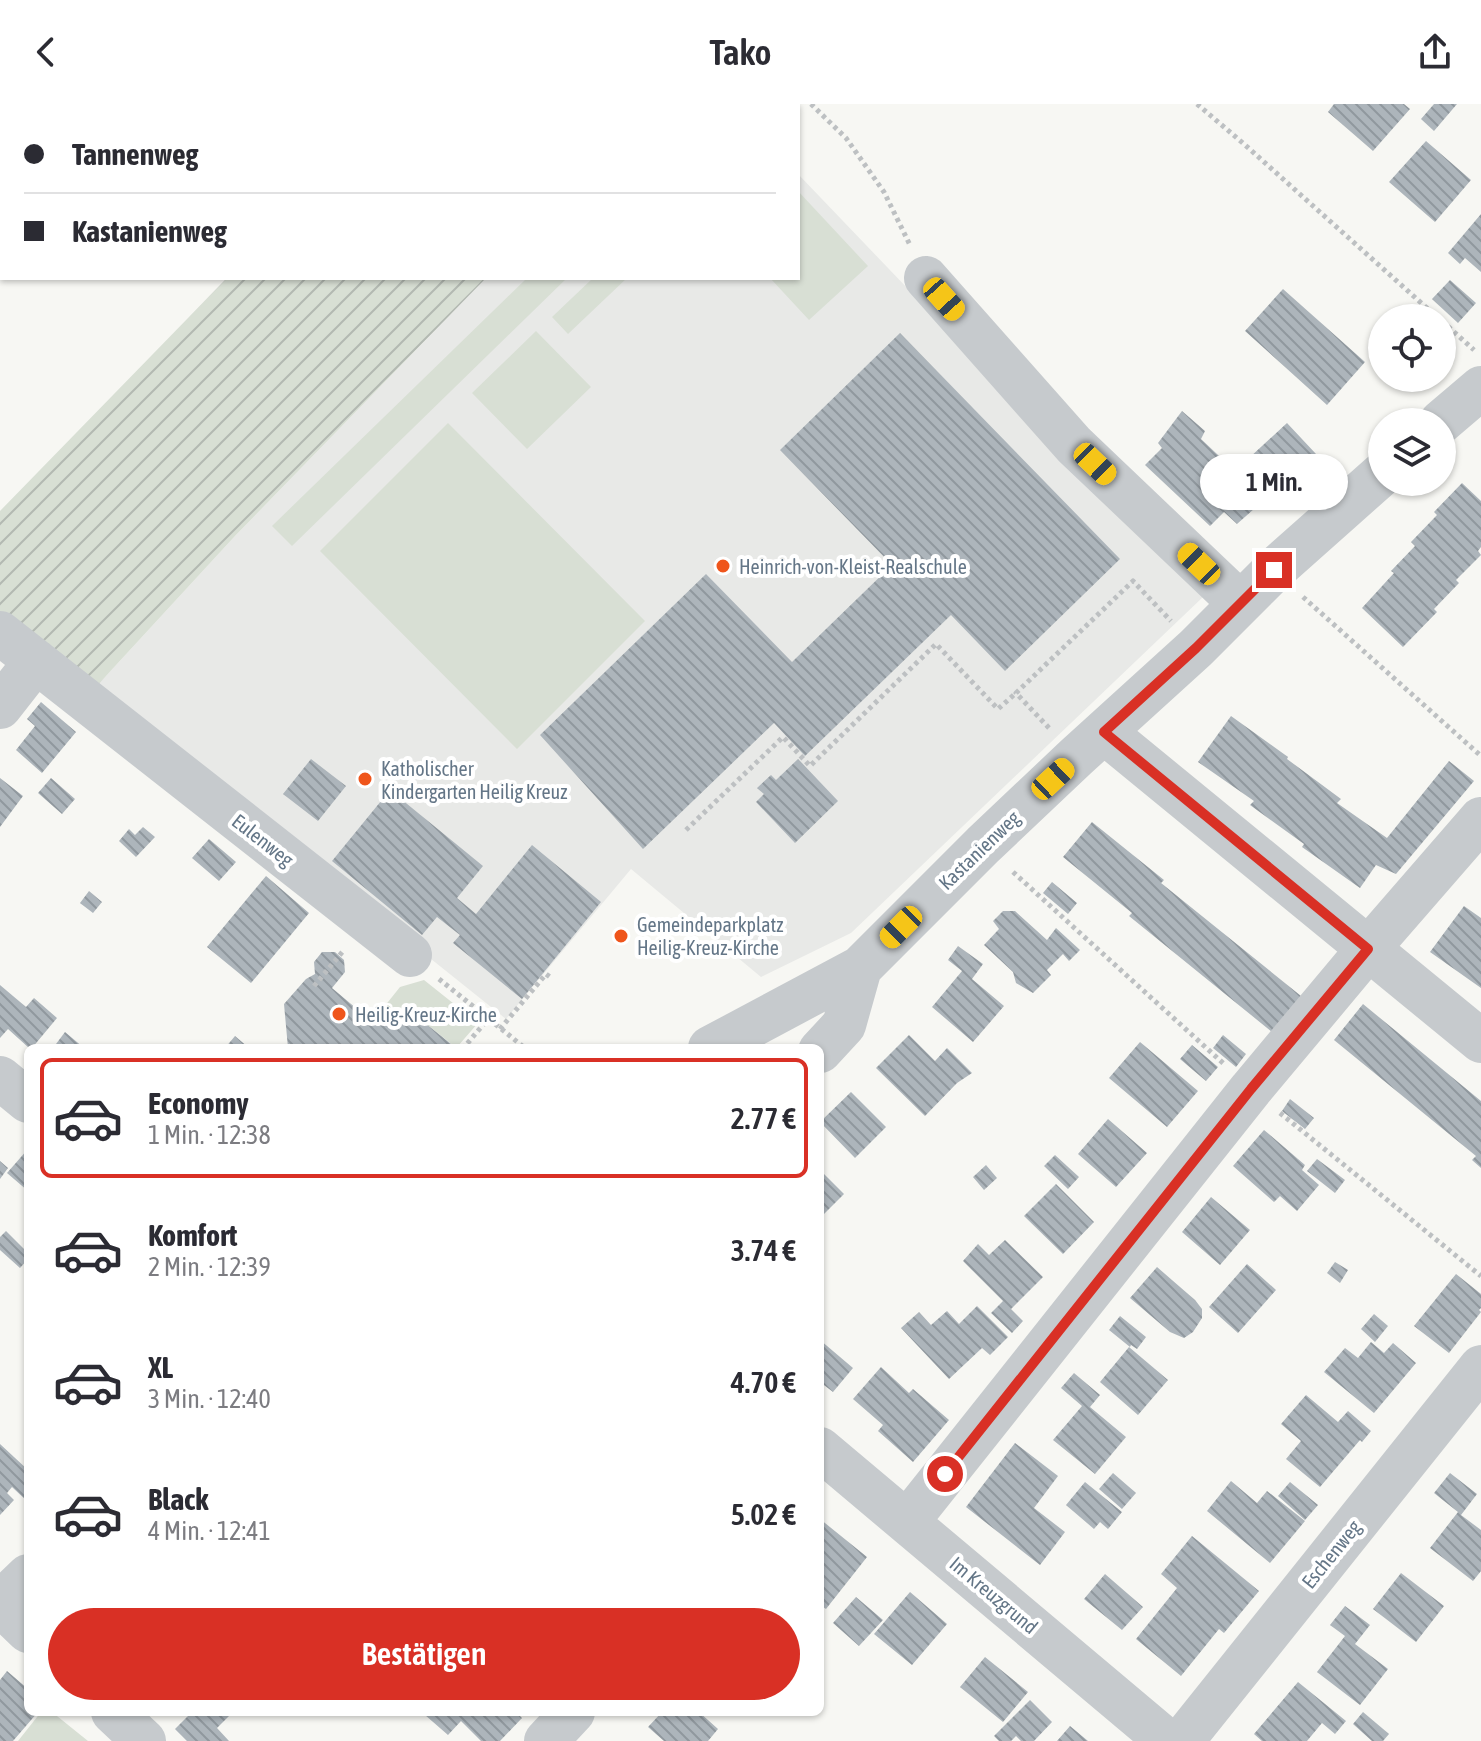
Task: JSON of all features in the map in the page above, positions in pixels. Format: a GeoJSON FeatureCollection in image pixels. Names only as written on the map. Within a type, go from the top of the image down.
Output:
{"type":"FeatureCollection","features":[{"type":"Feature","properties":{"kind":"street"},"geometry":{"type":"LineString","coordinates":[[926,278],[1074,445],[1240,603]]}},
{"type":"Feature","properties":{"kind":"street","name":"Kastanienweg"},"geometry":{"type":"LineString","coordinates":[[718,1044],[860,968],[983,845],[1196,648],[1274,570],[1368,486]]}},
{"type":"Feature","properties":{"kind":"street","name":"Eulenweg"},"geometry":{"type":"LineString","coordinates":[[0,633],[410,955]]}},
{"type":"Feature","properties":{"kind":"street"},"geometry":{"type":"LineString","coordinates":[[0,707],[36,661]]}},
{"type":"Feature","properties":{"kind":"street"},"geometry":{"type":"LineString","coordinates":[[1090,745],[1368,949],[1481,1041]]}},
{"type":"Feature","properties":{"kind":"street"},"geometry":{"type":"LineString","coordinates":[[907,1522],[1241,1102],[1481,819]]}},
{"type":"Feature","properties":{"kind":"street","name":"Kastanienweg"},"geometry":{"type":"LineString","coordinates":[[824,1047],[844,1025],[860,968]]}},
{"type":"Feature","properties":{"kind":"street"},"geometry":{"type":"LineString","coordinates":[[0,1078],[24,1098]]}},
{"type":"Feature","properties":{"kind":"street","name":"Eschenweg"},"geometry":{"type":"LineString","coordinates":[[1182,1741],[1481,1367]]}},
{"type":"Feature","properties":{"kind":"street","name":"Im Kreuzgrund"},"geometry":{"type":"LineString","coordinates":[[824,1452],[1167,1741]]}},
{"type":"Feature","properties":{"kind":"street"},"geometry":{"type":"LineString","coordinates":[[0,1633],[0,1605],[24,1580]]}},
{"type":"Feature","properties":{"kind":"street"},"geometry":{"type":"LineString","coordinates":[[0,1605],[24,1627]]}},
{"type":"Feature","properties":{"kind":"street"},"geometry":{"type":"LineString","coordinates":[[117,1716],[144,1741]]}},
{"type":"Feature","properties":{"kind":"street"},"geometry":{"type":"LineString","coordinates":[[546,1741],[569,1716]]}},
{"type":"Feature","properties":{"kind":"path"},"geometry":{"type":"LineString","coordinates":[[811,104],[846,138],[884,192],[926,278]]}},
{"type":"Feature","properties":{"kind":"path"},"geometry":{"type":"LineString","coordinates":[[1197,104],[1422,304]]}},
{"type":"Feature","properties":{"kind":"path"},"geometry":{"type":"LineString","coordinates":[[1456,334],[1481,356]]}},
{"type":"Feature","properties":{"kind":"path"},"geometry":{"type":"LineString","coordinates":[[1274,570],[1481,756]]}},
{"type":"Feature","properties":{"kind":"path"},"geometry":{"type":"LineString","coordinates":[[686,830],[783,737],[810,766],[936,644],[998,709],[1133,581],[1196,648]]}},
{"type":"Feature","properties":{"kind":"path"},"geometry":{"type":"LineString","coordinates":[[1016,693],[1090,745]]}},
{"type":"Feature","properties":{"kind":"path"},"geometry":{"type":"LineString","coordinates":[[410,955],[520,1044]]}},
{"type":"Feature","properties":{"kind":"path"},"geometry":{"type":"LineString","coordinates":[[500,1029],[546,974],[550,977]]}},
{"type":"Feature","properties":{"kind":"path"},"geometry":{"type":"LineString","coordinates":[[467,1044],[488,1019]]}},
{"type":"Feature","properties":{"kind":"shaded area","name":"Heinrich-von-Kleist-Realschule"},"geometry":{"type":"Polygon","coordinates":[[[800,176],[1203,597],[851,933],[761,977],[631,869],[506,1019],[94,689],[235,536],[484,280],[800,280],[800,176]]]}},
{"type":"Feature","properties":{"kind":"shaded area"},"geometry":{"type":"Polygon","coordinates":[[[800,193],[868,266],[809,320],[772,280],[800,280],[800,193]]]}},
{"type":"Feature","properties":{"kind":"shaded area"},"geometry":{"type":"Polygon","coordinates":[[[225,280],[484,280],[235,536],[94,689],[0,614],[0,511],[225,280]]]}},
{"type":"Feature","properties":{"kind":"shaded area"},"geometry":{"type":"Polygon","coordinates":[[[525,280],[565,280],[292,546],[272,526],[525,280]]]}},
{"type":"Feature","properties":{"kind":"shaded area"},"geometry":{"type":"Polygon","coordinates":[[[591,280],[625,280],[568,334],[552,317],[591,280]]]}},
{"type":"Feature","properties":{"kind":"shaded area"},"geometry":{"type":"Polygon","coordinates":[[[536,331],[591,387],[527,449],[472,393],[536,331]]]}},
{"type":"Feature","properties":{"kind":"shaded area"},"geometry":{"type":"Polygon","coordinates":[[[448,423],[645,621],[517,749],[320,551],[448,423]]]}},
{"type":"Feature","properties":{"kind":"shaded area"},"geometry":{"type":"Polygon","coordinates":[[[424,980],[478,1023],[460,1044],[451,1044],[420,1019],[399,1020],[384,1007],[400,987],[424,980]]]}},
{"type":"Feature","properties":{"kind":"shaded area"},"geometry":{"type":"Polygon","coordinates":[[[38,1716],[57,1716],[88,1741],[18,1741],[38,1716]]]}},
{"type":"Feature","properties":{"kind":"building"},"geometry":{"type":"Polygon","coordinates":[[[1334,104],[1404,104],[1410,109],[1373,151],[1328,112],[1334,104]]]}},
{"type":"Feature","properties":{"kind":"building"},"geometry":{"type":"Polygon","coordinates":[[[1434,104],[1457,104],[1434,131],[1421,119],[1434,104]]]}},
{"type":"Feature","properties":{"kind":"building"},"geometry":{"type":"Polygon","coordinates":[[[1426,141],[1471,180],[1435,222],[1389,182],[1426,141]]]}},
{"type":"Feature","properties":{"kind":"building"},"geometry":{"type":"Polygon","coordinates":[[[1481,214],[1481,272],[1465,258],[1460,264],[1448,253],[1481,214]]]}},
{"type":"Feature","properties":{"kind":"building"},"geometry":{"type":"Polygon","coordinates":[[[1450,280],[1476,303],[1458,323],[1456,304],[1437,304],[1432,299],[1450,280]]]}},
{"type":"Feature","properties":{"kind":"building"},"geometry":{"type":"Polygon","coordinates":[[[1283,289],[1365,362],[1327,405],[1245,331],[1283,289]]]}},
{"type":"Feature","properties":{"kind":"building"},"geometry":{"type":"Polygon","coordinates":[[[900,333],[1120,559],[1005,671],[951,615],[805,756],[774,723],[643,849],[540,735],[706,574],[792,662],[892,565],[780,450],[900,333]]]}},
{"type":"Feature","properties":{"kind":"building"},"geometry":{"type":"Polygon","coordinates":[[[1182,411],[1205,431],[1201,439],[1235,471],[1287,423],[1316,454],[1237,524],[1224,512],[1210,526],[1145,465],[1162,448],[1158,443],[1182,411]]]}},
{"type":"Feature","properties":{"kind":"building"},"geometry":{"type":"Polygon","coordinates":[[[1462,483],[1481,501],[1481,547],[1478,551],[1481,555],[1456,580],[1459,583],[1434,609],[1437,612],[1403,647],[1362,608],[1415,546],[1411,542],[1437,515],[1434,512],[1449,496],[1456,496],[1456,489],[1462,483]]]}},
{"type":"Feature","properties":{"kind":"building"},"geometry":{"type":"Polygon","coordinates":[[[41,702],[76,732],[42,773],[16,750],[35,726],[27,719],[41,702]]]}},
{"type":"Feature","properties":{"kind":"building"},"geometry":{"type":"Polygon","coordinates":[[[1231,716],[1341,799],[1337,803],[1387,838],[1449,761],[1474,781],[1396,874],[1376,865],[1360,888],[1250,805],[1254,801],[1198,762],[1231,716]]]}},
{"type":"Feature","properties":{"kind":"building"},"geometry":{"type":"Polygon","coordinates":[[[311,759],[346,786],[318,821],[283,794],[311,759]]]}},
{"type":"Feature","properties":{"kind":"building"},"geometry":{"type":"Polygon","coordinates":[[[798,759],[838,801],[795,843],[756,802],[764,794],[757,788],[771,775],[776,780],[798,759]]]}},
{"type":"Feature","properties":{"kind":"building"},"geometry":{"type":"Polygon","coordinates":[[[0,778],[23,796],[0,827],[0,778]]]}},
{"type":"Feature","properties":{"kind":"building"},"geometry":{"type":"Polygon","coordinates":[[[51,778],[75,799],[62,814],[38,793],[51,778]]]}},
{"type":"Feature","properties":{"kind":"building"},"geometry":{"type":"Polygon","coordinates":[[[390,790],[483,866],[457,898],[476,914],[532,845],[601,902],[522,999],[453,943],[460,935],[437,917],[422,935],[332,861],[390,790]]]}},
{"type":"Feature","properties":{"kind":"building"},"geometry":{"type":"Polygon","coordinates":[[[1092,822],[1164,880],[1161,883],[1301,996],[1272,1032],[1129,916],[1132,913],[1063,857],[1092,822]]]}},
{"type":"Feature","properties":{"kind":"building"},"geometry":{"type":"Polygon","coordinates":[[[143,827],[155,837],[136,857],[119,841],[129,829],[135,835],[143,827]]]}},
{"type":"Feature","properties":{"kind":"building"},"geometry":{"type":"Polygon","coordinates":[[[209,839],[236,862],[219,881],[192,858],[209,839]]]}},
{"type":"Feature","properties":{"kind":"building"},"geometry":{"type":"Polygon","coordinates":[[[266,876],[309,913],[251,983],[207,947],[266,876]]]}},
{"type":"Feature","properties":{"kind":"building"},"geometry":{"type":"Polygon","coordinates":[[[1052,882],[1077,903],[1068,914],[1043,893],[1052,882]]]}},
{"type":"Feature","properties":{"kind":"building"},"geometry":{"type":"Polygon","coordinates":[[[89,891],[102,902],[93,913],[80,903],[89,891]]]}},
{"type":"Feature","properties":{"kind":"building"},"geometry":{"type":"Polygon","coordinates":[[[1464,906],[1481,918],[1481,988],[1430,952],[1464,906]]]}},
{"type":"Feature","properties":{"kind":"building"},"geometry":{"type":"Polygon","coordinates":[[[1003,911],[1015,911],[1047,940],[1056,928],[1080,950],[1069,961],[1063,954],[1047,970],[1051,975],[1033,993],[1016,983],[1013,972],[984,945],[999,929],[993,921],[1003,911]]]}},
{"type":"Feature","properties":{"kind":"building"},"geometry":{"type":"Polygon","coordinates":[[[958,946],[983,964],[972,979],[1004,1006],[973,1042],[932,1007],[962,971],[948,960],[958,946]]]}},
{"type":"Feature","properties":{"kind":"building","name":"Heilig-Kreuz-Kirche"},"geometry":{"type":"Polygon","coordinates":[[[322,952],[335,952],[344,960],[345,972],[332,988],[357,1009],[384,1007],[399,1020],[420,1019],[451,1044],[288,1044],[284,1004],[306,979],[315,974],[314,962],[322,952]]]}},
{"type":"Feature","properties":{"kind":"building"},"geometry":{"type":"Polygon","coordinates":[[[0,985],[26,1007],[34,998],[57,1018],[35,1044],[25,1044],[8,1029],[0,1038],[0,985]]]}},
{"type":"Feature","properties":{"kind":"building"},"geometry":{"type":"Polygon","coordinates":[[[1363,1004],[1481,1101],[1481,1168],[1472,1160],[1476,1156],[1334,1040],[1363,1004]]]}},
{"type":"Feature","properties":{"kind":"building"},"geometry":{"type":"Polygon","coordinates":[[[65,1032],[79,1044],[56,1044],[65,1032]]]}},
{"type":"Feature","properties":{"kind":"building"},"geometry":{"type":"Polygon","coordinates":[[[909,1035],[935,1061],[947,1048],[972,1073],[957,1083],[925,1116],[876,1068],[909,1035]]]}},
{"type":"Feature","properties":{"kind":"building"},"geometry":{"type":"Polygon","coordinates":[[[1223,1035],[1246,1054],[1236,1067],[1213,1048],[1223,1035]]]}},
{"type":"Feature","properties":{"kind":"building"},"geometry":{"type":"Polygon","coordinates":[[[235,1036],[244,1044],[228,1044],[235,1036]]]}},
{"type":"Feature","properties":{"kind":"building"},"geometry":{"type":"Polygon","coordinates":[[[1140,1042],[1198,1091],[1167,1127],[1109,1078],[1140,1042]]]}},
{"type":"Feature","properties":{"kind":"building"},"geometry":{"type":"Polygon","coordinates":[[[1192,1045],[1218,1067],[1206,1081],[1180,1059],[1192,1045]]]}},
{"type":"Feature","properties":{"kind":"building"},"geometry":{"type":"Polygon","coordinates":[[[851,1092],[886,1127],[855,1158],[824,1126],[824,1118],[851,1092]]]}},
{"type":"Feature","properties":{"kind":"building"},"geometry":{"type":"Polygon","coordinates":[[[1290,1099],[1314,1118],[1305,1129],[1282,1111],[1290,1099]]]}},
{"type":"Feature","properties":{"kind":"building"},"geometry":{"type":"Polygon","coordinates":[[[1108,1119],[1147,1153],[1116,1187],[1078,1154],[1108,1119]]]}},
{"type":"Feature","properties":{"kind":"building"},"geometry":{"type":"Polygon","coordinates":[[[1264,1130],[1305,1165],[1302,1170],[1319,1185],[1297,1211],[1280,1196],[1274,1202],[1233,1166],[1264,1130]]]}},
{"type":"Feature","properties":{"kind":"building"},"geometry":{"type":"Polygon","coordinates":[[[24,1154],[24,1188],[7,1173],[24,1154]]]}},
{"type":"Feature","properties":{"kind":"building"},"geometry":{"type":"Polygon","coordinates":[[[1055,1155],[1079,1177],[1068,1189],[1044,1166],[1055,1155]]]}},
{"type":"Feature","properties":{"kind":"building"},"geometry":{"type":"Polygon","coordinates":[[[1317,1159],[1345,1180],[1335,1193],[1307,1171],[1317,1159]]]}},
{"type":"Feature","properties":{"kind":"building"},"geometry":{"type":"Polygon","coordinates":[[[0,1161],[8,1168],[0,1179],[0,1161]]]}},
{"type":"Feature","properties":{"kind":"building"},"geometry":{"type":"Polygon","coordinates":[[[986,1165],[997,1178],[984,1190],[973,1177],[986,1165]]]}},
{"type":"Feature","properties":{"kind":"building"},"geometry":{"type":"Polygon","coordinates":[[[824,1174],[844,1194],[824,1214],[824,1174]]]}},
{"type":"Feature","properties":{"kind":"building"},"geometry":{"type":"Polygon","coordinates":[[[1056,1184],[1094,1222],[1063,1254],[1024,1216],[1056,1184]]]}},
{"type":"Feature","properties":{"kind":"building"},"geometry":{"type":"Polygon","coordinates":[[[1211,1197],[1250,1230],[1220,1265],[1182,1232],[1211,1197]]]}},
{"type":"Feature","properties":{"kind":"building"},"geometry":{"type":"Polygon","coordinates":[[[6,1231],[24,1249],[24,1264],[20,1268],[0,1250],[0,1237],[6,1231]]]}},
{"type":"Feature","properties":{"kind":"building"},"geometry":{"type":"Polygon","coordinates":[[[1005,1240],[1043,1277],[1011,1309],[1023,1321],[1012,1333],[991,1313],[1003,1301],[963,1261],[978,1244],[989,1255],[1005,1240]]]}},
{"type":"Feature","properties":{"kind":"building"},"geometry":{"type":"Polygon","coordinates":[[[1335,1262],[1348,1270],[1340,1283],[1327,1273],[1335,1262]]]}},
{"type":"Feature","properties":{"kind":"building"},"geometry":{"type":"Polygon","coordinates":[[[1247,1264],[1276,1290],[1238,1333],[1209,1307],[1247,1264]]]}},
{"type":"Feature","properties":{"kind":"building"},"geometry":{"type":"Polygon","coordinates":[[[1157,1267],[1202,1309],[1202,1318],[1193,1332],[1184,1338],[1170,1332],[1130,1298],[1157,1267]]]}},
{"type":"Feature","properties":{"kind":"building"},"geometry":{"type":"Polygon","coordinates":[[[1456,1274],[1481,1294],[1481,1312],[1449,1353],[1414,1326],[1456,1274]]]}},
{"type":"Feature","properties":{"kind":"building"},"geometry":{"type":"Polygon","coordinates":[[[977,1306],[1008,1337],[990,1355],[982,1348],[949,1379],[901,1328],[919,1312],[931,1325],[947,1311],[959,1324],[977,1306]]]}},
{"type":"Feature","properties":{"kind":"building"},"geometry":{"type":"Polygon","coordinates":[[[1374,1314],[1388,1326],[1375,1342],[1361,1329],[1374,1314]]]}},
{"type":"Feature","properties":{"kind":"building"},"geometry":{"type":"Polygon","coordinates":[[[1120,1316],[1146,1337],[1137,1349],[1109,1330],[1120,1316]]]}},
{"type":"Feature","properties":{"kind":"building"},"geometry":{"type":"Polygon","coordinates":[[[1371,1342],[1384,1353],[1393,1343],[1416,1363],[1374,1413],[1324,1372],[1345,1348],[1358,1358],[1371,1342]]]}},
{"type":"Feature","properties":{"kind":"building"},"geometry":{"type":"Polygon","coordinates":[[[824,1343],[853,1368],[833,1392],[824,1385],[824,1343]]]}},
{"type":"Feature","properties":{"kind":"building"},"geometry":{"type":"Polygon","coordinates":[[[1129,1347],[1168,1380],[1138,1415],[1100,1382],[1129,1347]]]}},
{"type":"Feature","properties":{"kind":"building"},"geometry":{"type":"Polygon","coordinates":[[[881,1367],[909,1393],[913,1389],[949,1420],[913,1462],[878,1431],[883,1425],[853,1399],[881,1367]]]}},
{"type":"Feature","properties":{"kind":"building"},"geometry":{"type":"Polygon","coordinates":[[[1074,1373],[1100,1395],[1090,1407],[1126,1437],[1095,1474],[1053,1440],[1082,1406],[1061,1388],[1074,1373]]]}},
{"type":"Feature","properties":{"kind":"building"},"geometry":{"type":"Polygon","coordinates":[[[1306,1395],[1338,1422],[1348,1411],[1371,1431],[1320,1487],[1286,1459],[1301,1441],[1281,1424],[1306,1395]]]}},
{"type":"Feature","properties":{"kind":"building"},"geometry":{"type":"Polygon","coordinates":[[[1015,1443],[1058,1476],[1034,1508],[1065,1532],[1040,1565],[966,1507],[1015,1443]]]}},
{"type":"Feature","properties":{"kind":"building"},"geometry":{"type":"Polygon","coordinates":[[[0,1444],[24,1466],[24,1498],[12,1487],[7,1493],[14,1500],[0,1515],[0,1444]]]}},
{"type":"Feature","properties":{"kind":"building"},"geometry":{"type":"Polygon","coordinates":[[[1113,1473],[1136,1493],[1122,1509],[1099,1489],[1113,1473]]]}},
{"type":"Feature","properties":{"kind":"building"},"geometry":{"type":"Polygon","coordinates":[[[1450,1473],[1477,1494],[1461,1515],[1481,1530],[1481,1571],[1473,1581],[1430,1548],[1458,1512],[1434,1493],[1450,1473]]]}},
{"type":"Feature","properties":{"kind":"building"},"geometry":{"type":"Polygon","coordinates":[[[1231,1481],[1257,1503],[1267,1491],[1305,1521],[1270,1563],[1207,1511],[1231,1481]]]}},
{"type":"Feature","properties":{"kind":"building"},"geometry":{"type":"Polygon","coordinates":[[[1085,1482],[1122,1512],[1108,1529],[1100,1522],[1094,1529],[1066,1505],[1085,1482]]]}},
{"type":"Feature","properties":{"kind":"building"},"geometry":{"type":"Polygon","coordinates":[[[1290,1482],[1318,1505],[1305,1520],[1278,1496],[1290,1482]]]}},
{"type":"Feature","properties":{"kind":"building"},"geometry":{"type":"Polygon","coordinates":[[[824,1522],[867,1557],[824,1608],[824,1522]]]}},
{"type":"Feature","properties":{"kind":"building"},"geometry":{"type":"Polygon","coordinates":[[[1192,1536],[1259,1591],[1224,1633],[1219,1629],[1181,1676],[1136,1639],[1177,1588],[1161,1574],[1192,1536]]]}},
{"type":"Feature","properties":{"kind":"building"},"geometry":{"type":"Polygon","coordinates":[[[1401,1573],[1444,1606],[1416,1642],[1373,1609],[1401,1573]]]}},
{"type":"Feature","properties":{"kind":"building"},"geometry":{"type":"Polygon","coordinates":[[[1105,1574],[1143,1607],[1122,1630],[1084,1599],[1105,1574]]]}},
{"type":"Feature","properties":{"kind":"building"},"geometry":{"type":"Polygon","coordinates":[[[910,1592],[947,1624],[912,1665],[874,1634],[910,1592]]]}},
{"type":"Feature","properties":{"kind":"building"},"geometry":{"type":"Polygon","coordinates":[[[856,1597],[883,1620],[859,1646],[833,1623],[856,1597]]]}},
{"type":"Feature","properties":{"kind":"building"},"geometry":{"type":"Polygon","coordinates":[[[1345,1606],[1370,1625],[1355,1644],[1388,1669],[1360,1705],[1317,1672],[1345,1636],[1330,1625],[1345,1606]]]}},
{"type":"Feature","properties":{"kind":"building"},"geometry":{"type":"Polygon","coordinates":[[[985,1657],[1028,1692],[1003,1722],[960,1687],[985,1657]]]}},
{"type":"Feature","properties":{"kind":"building"},"geometry":{"type":"Polygon","coordinates":[[[7,1671],[24,1686],[24,1716],[35,1716],[13,1741],[0,1741],[0,1680],[7,1671]]]}},
{"type":"Feature","properties":{"kind":"building"},"geometry":{"type":"Polygon","coordinates":[[[1298,1682],[1346,1721],[1335,1734],[1322,1723],[1307,1741],[1262,1741],[1254,1734],[1298,1682]]]}},
{"type":"Feature","properties":{"kind":"building"},"geometry":{"type":"Polygon","coordinates":[[[1030,1700],[1052,1722],[1034,1741],[1021,1741],[1016,1736],[1011,1741],[999,1741],[994,1736],[1030,1700]]]}},
{"type":"Feature","properties":{"kind":"building"},"geometry":{"type":"Polygon","coordinates":[[[1363,1712],[1389,1734],[1383,1741],[1372,1741],[1353,1724],[1363,1712]]]}},
{"type":"Feature","properties":{"kind":"building"},"geometry":{"type":"Polygon","coordinates":[[[188,1716],[229,1716],[217,1728],[229,1741],[187,1741],[175,1729],[188,1716]]]}},
{"type":"Feature","properties":{"kind":"building"},"geometry":{"type":"Polygon","coordinates":[[[426,1716],[522,1718],[500,1741],[481,1741],[461,1721],[448,1735],[426,1716]]]}},
{"type":"Feature","properties":{"kind":"building"},"geometry":{"type":"Polygon","coordinates":[[[658,1716],[703,1716],[718,1729],[708,1741],[664,1741],[648,1727],[658,1716]]]}},
{"type":"Feature","properties":{"kind":"building"},"geometry":{"type":"Polygon","coordinates":[[[1070,1726],[1088,1741],[1057,1741],[1070,1726]]]}},
{"type":"Feature","properties":{"kind":"place","name":"Heinrich-von-Kleist-Realschule"},"geometry":{"type":"Point","coordinates":[723,566]}},
{"type":"Feature","properties":{"kind":"place","name":"Katholischer Kindergarten Heilig Kreuz"},"geometry":{"type":"Point","coordinates":[365,779]}},
{"type":"Feature","properties":{"kind":"place","name":"Gemeindeparkplatz Heilig-Kreuz-Kirche"},"geometry":{"type":"Point","coordinates":[621,936]}},
{"type":"Feature","properties":{"kind":"place","name":"Heilig-Kreuz-Kirche"},"geometry":{"type":"Point","coordinates":[339,1014]}},
{"type":"Feature","properties":{"kind":"route"},"geometry":{"type":"LineString","coordinates":[[945,1474],[1251,1089],[1368,949],[1104,732],[1196,648],[1274,570]]}}]}
